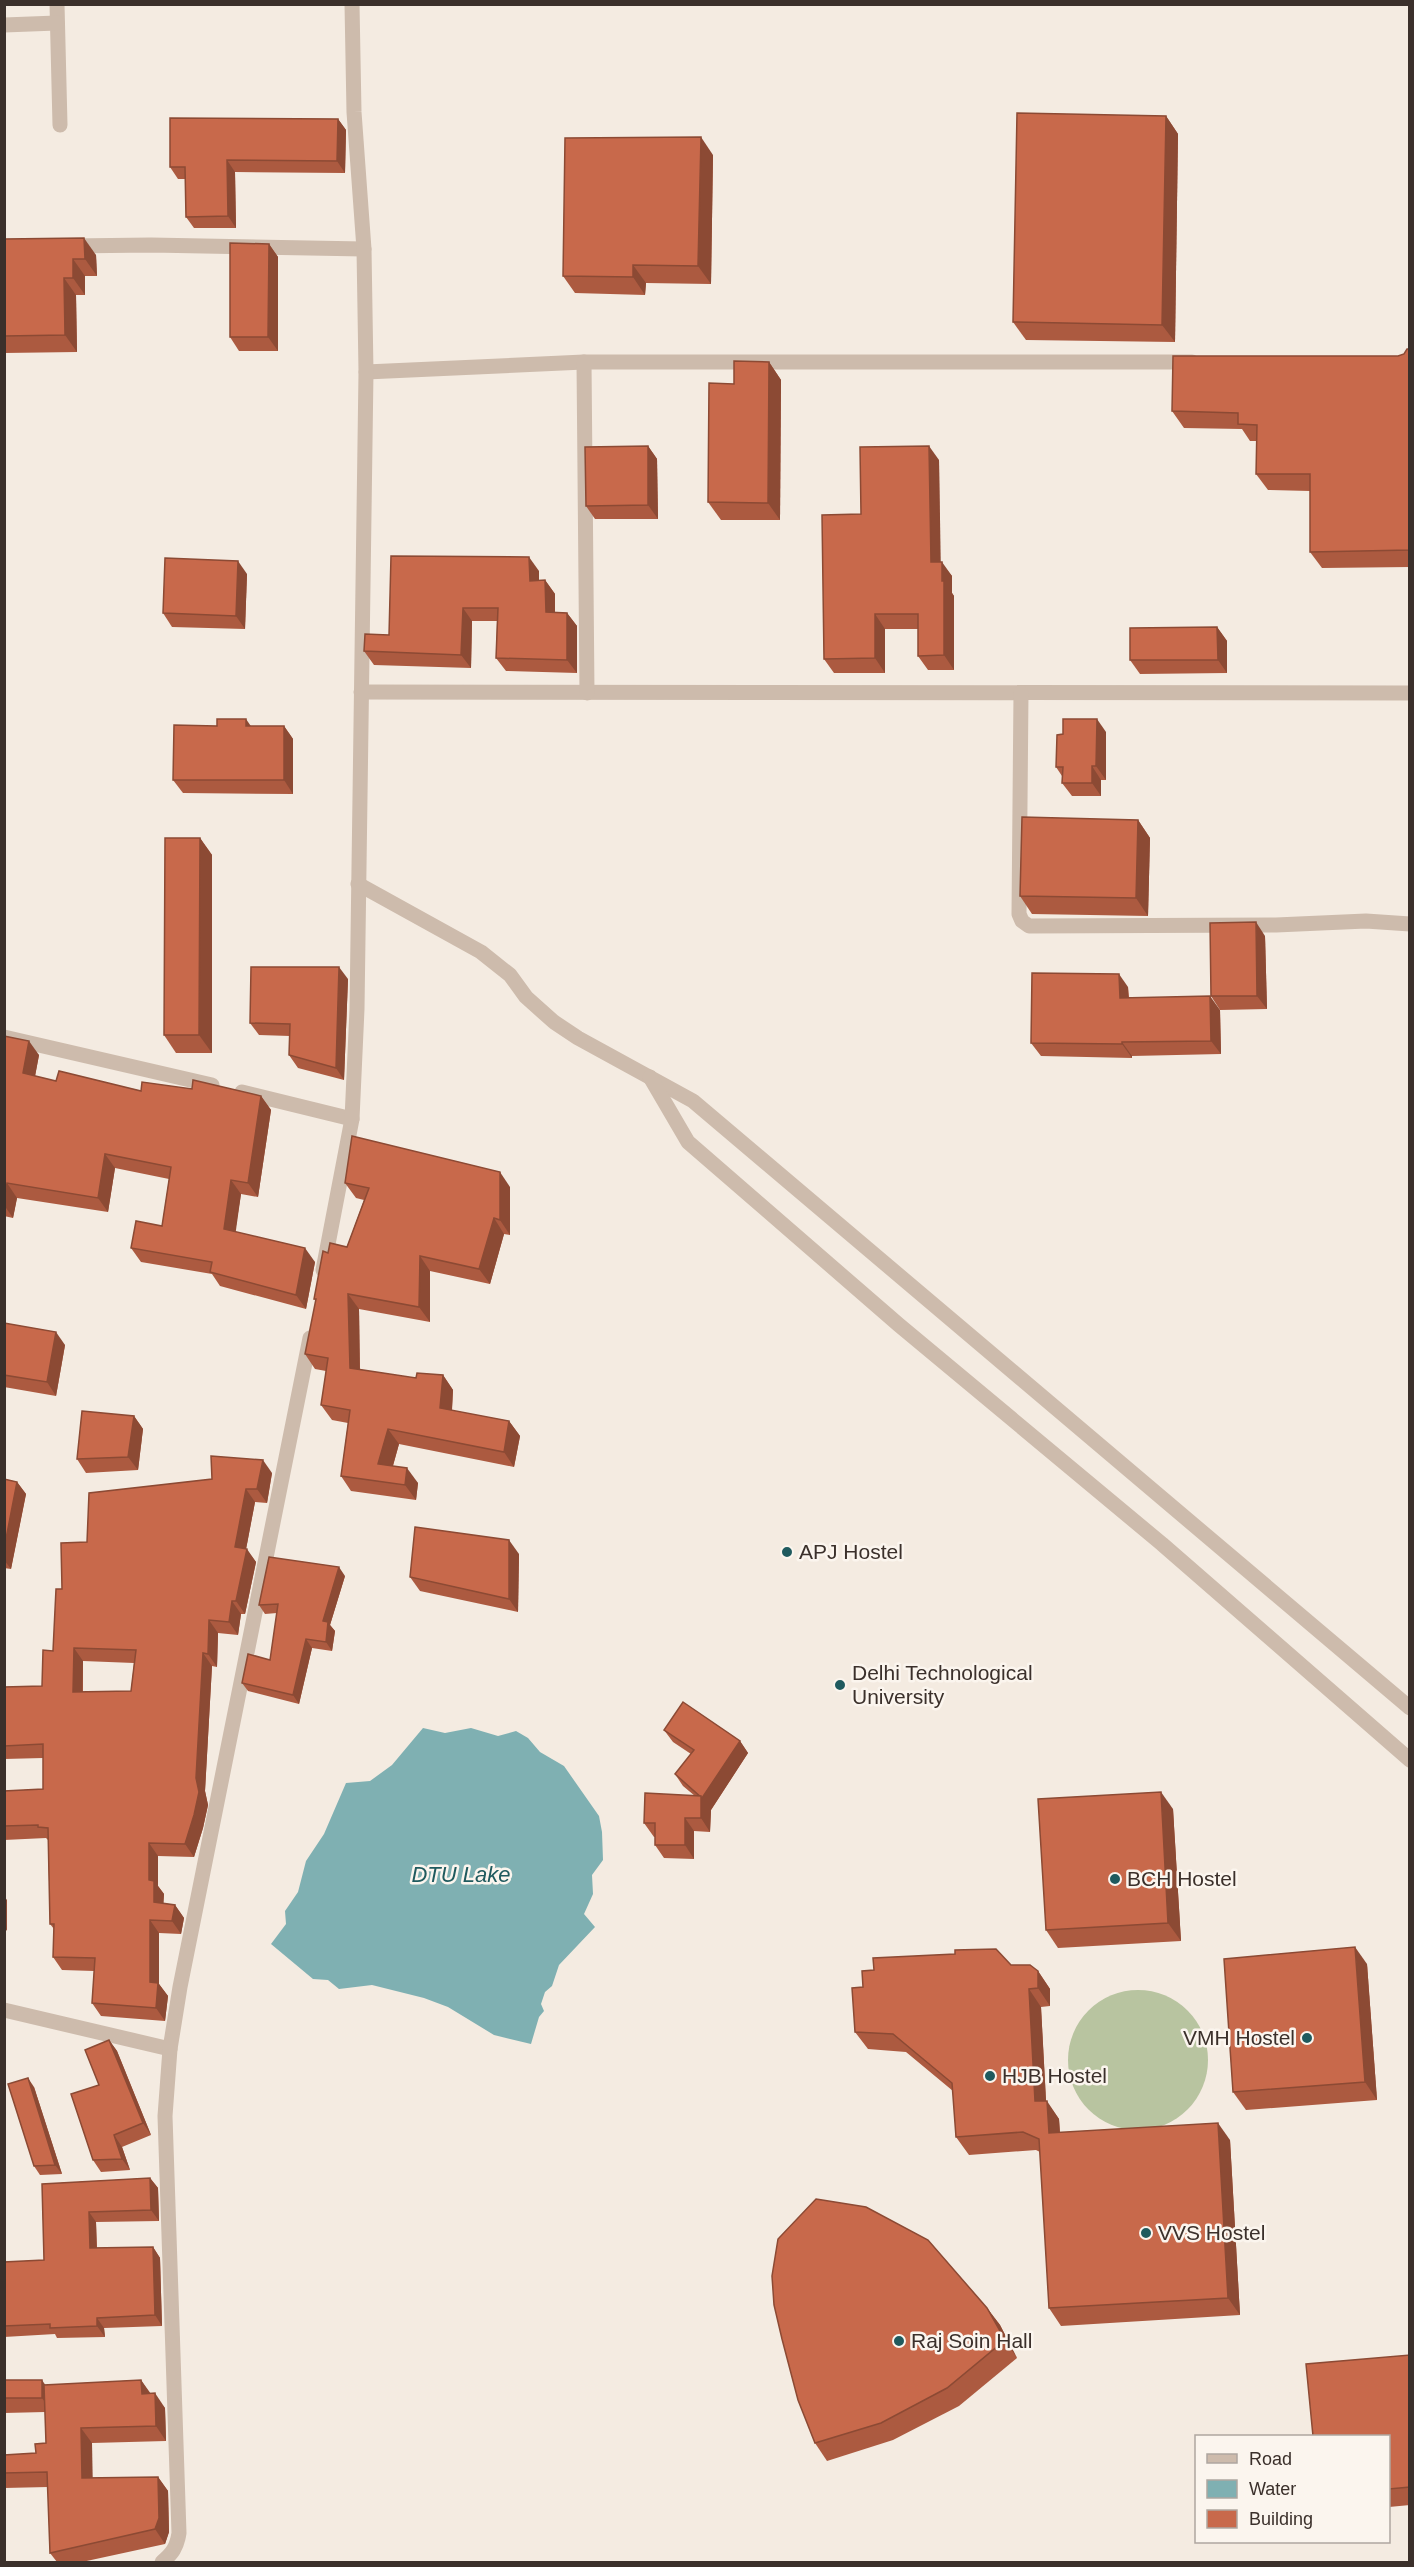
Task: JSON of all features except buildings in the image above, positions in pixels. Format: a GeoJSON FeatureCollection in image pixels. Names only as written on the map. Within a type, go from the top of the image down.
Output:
{"type":"FeatureCollection","features":[{"type":"Feature","properties":{"kind":"street"},"geometry":{"type":"LineString","coordinates":[[57,4],[60,125]]}},
{"type":"Feature","properties":{"kind":"street"},"geometry":{"type":"LineString","coordinates":[[319,1289],[352,1119],[366,372],[364,249],[354,111],[352,4]]}},
{"type":"Feature","properties":{"kind":"street"},"geometry":{"type":"LineString","coordinates":[[4,25],[57,23]]}},
{"type":"Feature","properties":{"kind":"street"},"geometry":{"type":"LineString","coordinates":[[50,246],[151,245],[364,249]]}},
{"type":"Feature","properties":{"kind":"street"},"geometry":{"type":"LineString","coordinates":[[366,372],[584,362],[1203,362]]}},
{"type":"Feature","properties":{"kind":"street"},"geometry":{"type":"LineString","coordinates":[[584,362],[586,693]]}},
{"type":"Feature","properties":{"kind":"street"},"geometry":{"type":"LineString","coordinates":[[361,692],[1410,693]]}},
{"type":"Feature","properties":{"kind":"street"},"geometry":{"type":"LineString","coordinates":[[1021,693],[1019,914],[1022,921],[1029,926],[1276,925],[1366,921],[1410,924]]}},
{"type":"Feature","properties":{"kind":"street"},"geometry":{"type":"LineString","coordinates":[[358,884],[481,952],[510,975],[526,997],[554,1022],[578,1038],[693,1101],[1410,1707]]}},
{"type":"Feature","properties":{"kind":"street"},"geometry":{"type":"LineString","coordinates":[[4,1036],[352,1119]]}},
{"type":"Feature","properties":{"kind":"street"},"geometry":{"type":"LineString","coordinates":[[650,1077],[688,1142],[899,1325],[1162,1544],[1410,1760]]}},
{"type":"Feature","properties":{"kind":"street"},"geometry":{"type":"LineString","coordinates":[[162,2562],[177,2544],[179,2533],[161,2178],[170,2049],[235,1707],[286,1467],[313,1324]]}},
{"type":"Feature","properties":{"kind":"street"},"geometry":{"type":"LineString","coordinates":[[4,2010],[170,2049]]}},
{"type":"Feature","properties":{"kind":"green space"},"geometry":{"type":"Polygon","coordinates":[[[1138,1990],[1165,1995],[1188,2010],[1203,2033],[1208,2060],[1203,2087],[1188,2110],[1165,2125],[1138,2130],[1111,2125],[1088,2110],[1073,2087],[1068,2060],[1073,2033],[1088,2010],[1111,1995],[1138,1990]]]}},
{"type":"Feature","properties":{"kind":"water","name":"DTU Lake"},"geometry":{"type":"Polygon","coordinates":[[[423,1728],[445,1733],[471,1728],[498,1736],[516,1731],[528,1738],[540,1752],[564,1766],[599,1816],[603,1860],[592,1875],[593,1894],[584,1914],[595,1927],[559,1965],[552,1986],[545,1992],[541,2004],[544,2011],[539,2017],[531,2044],[494,2035],[448,2007],[424,1998],[372,1985],[339,1989],[328,1980],[313,1979],[271,1944],[286,1924],[285,1911],[298,1892],[306,1861],[324,1834],[346,1783],[370,1781],[392,1765],[423,1728]]]}},
{"type":"Feature","properties":{"kind":"place","name":"APJ Hostel"},"geometry":{"type":"Point","coordinates":[787,1552]}},
{"type":"Feature","properties":{"kind":"place","name":"Delhi Technological University"},"geometry":{"type":"Point","coordinates":[840,1685]}},
{"type":"Feature","properties":{"kind":"place","name":"BCH Hostel"},"geometry":{"type":"Point","coordinates":[1115,1879]}},
{"type":"Feature","properties":{"kind":"place","name":"VMH Hostel"},"geometry":{"type":"Point","coordinates":[1307,2038]}},
{"type":"Feature","properties":{"kind":"place","name":"HJB Hostel"},"geometry":{"type":"Point","coordinates":[990,2076]}},
{"type":"Feature","properties":{"kind":"place","name":"VVS Hostel"},"geometry":{"type":"Point","coordinates":[1146,2233]}},
{"type":"Feature","properties":{"kind":"place","name":"Raj Soin Hall"},"geometry":{"type":"Point","coordinates":[899,2341]}}]}
